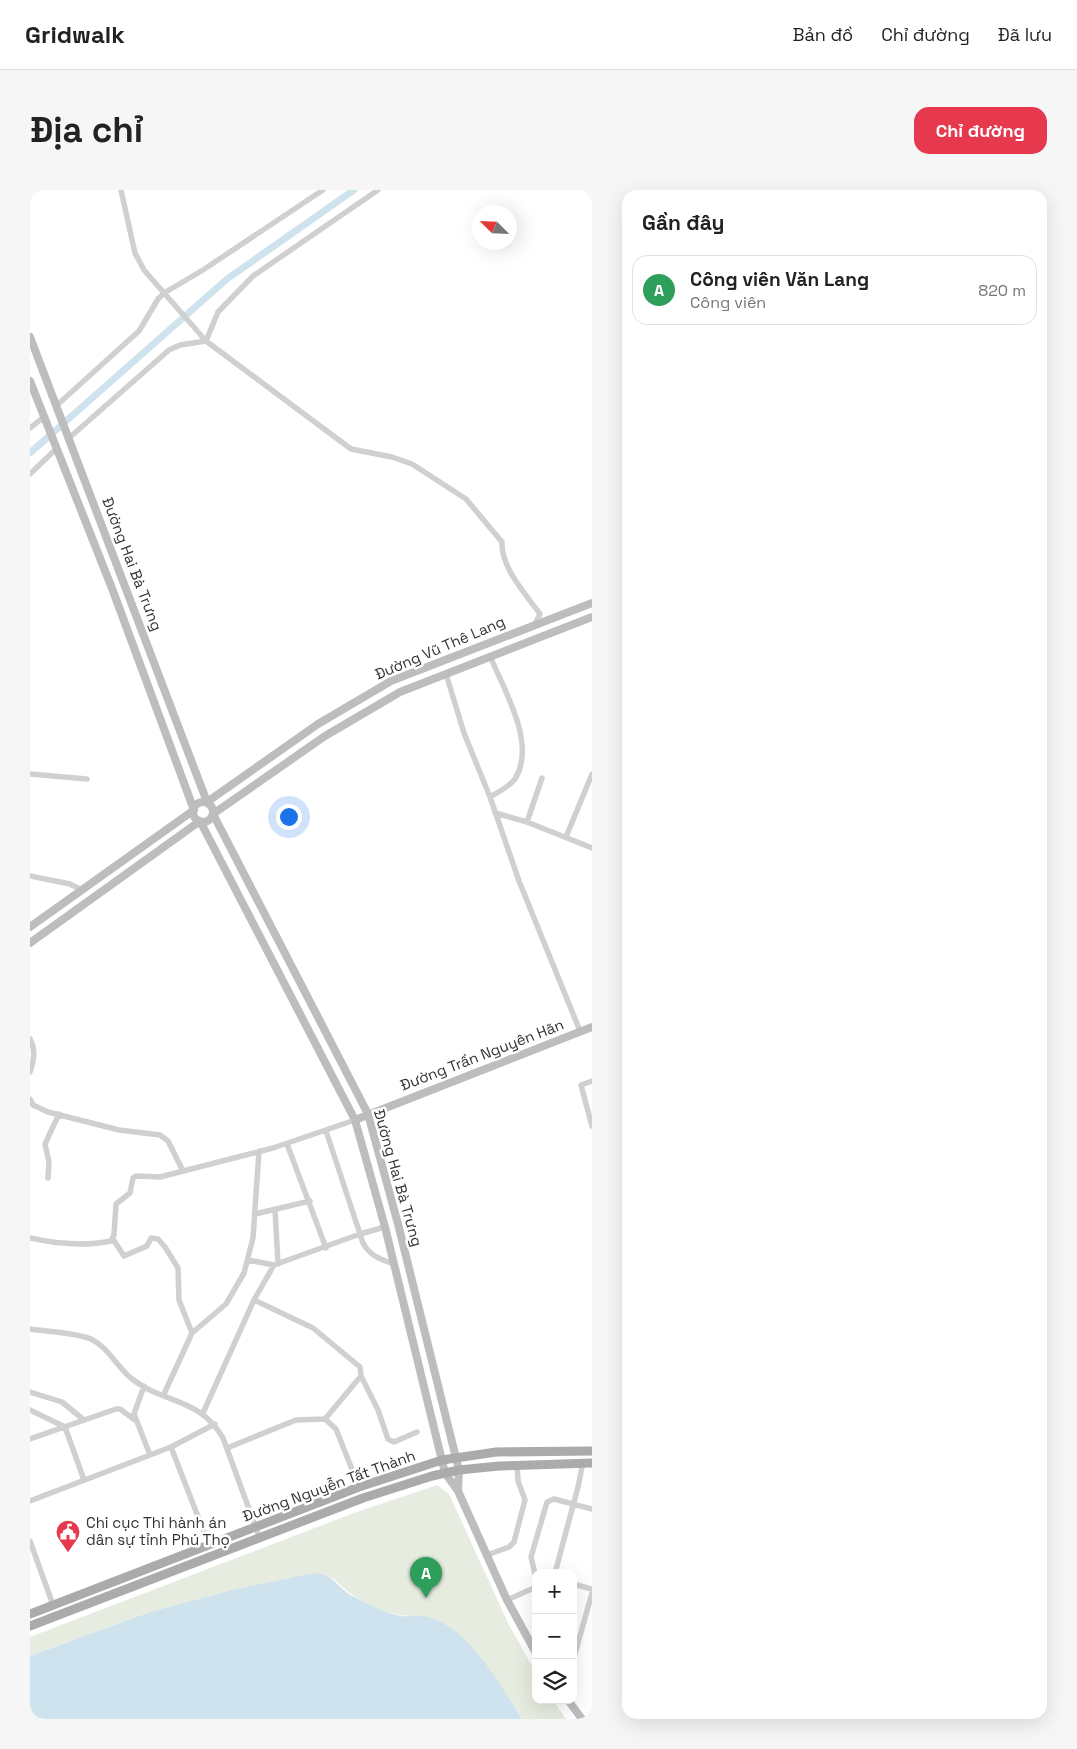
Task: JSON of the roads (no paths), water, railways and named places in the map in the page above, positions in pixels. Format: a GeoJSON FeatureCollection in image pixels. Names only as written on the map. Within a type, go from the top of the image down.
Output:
{"type":"FeatureCollection","features":[{"type":"Feature","properties":{"kind":"main road","name":"Đường Nguyễn Tất Thành"},"geometry":{"type":"LineString","coordinates":[[30,1614],[359,1486],[442,1460],[530,1450],[592,1450]]}},
{"type":"Feature","properties":{"kind":"main road","name":"Đường Nguyễn Tất Thành"},"geometry":{"type":"LineString","coordinates":[[30,1626],[363,1498],[445,1472],[517,1464],[587,1462]]}},
{"type":"Feature","properties":{"kind":"street"},"geometry":{"type":"LineString","coordinates":[[121,190],[135,253],[144,270],[196,331],[206,341],[351,449],[392,457],[412,464],[466,499],[502,542],[501,552],[509,570],[540,614],[535,624]]}},
{"type":"Feature","properties":{"kind":"street"},"geometry":{"type":"LineString","coordinates":[[56,406],[139,332],[158,299],[164,293],[203,270],[322,190]]}},
{"type":"Feature","properties":{"kind":"street"},"geometry":{"type":"LineString","coordinates":[[206,341],[218,312],[253,276],[378,190]]}},
{"type":"Feature","properties":{"kind":"street","name":"Đường Hai Bà Trưng"},"geometry":{"type":"LineString","coordinates":[[30,337],[207,802]]}},
{"type":"Feature","properties":{"kind":"street"},"geometry":{"type":"LineString","coordinates":[[69,438],[170,350],[180,345],[206,341]]}},
{"type":"Feature","properties":{"kind":"street","name":"Đường Hai Bà Trưng"},"geometry":{"type":"LineString","coordinates":[[30,381],[116,599],[194,810]]}},
{"type":"Feature","properties":{"kind":"street"},"geometry":{"type":"LineString","coordinates":[[30,396],[38,401],[52,396]]}},
{"type":"Feature","properties":{"kind":"street"},"geometry":{"type":"LineString","coordinates":[[30,428],[44,417]]}},
{"type":"Feature","properties":{"kind":"street"},"geometry":{"type":"LineString","coordinates":[[30,474],[56,449]]}},
{"type":"Feature","properties":{"kind":"street"},"geometry":{"type":"LineString","coordinates":[[62,462],[76,456]]}},
{"type":"Feature","properties":{"kind":"street","name":"Đường Vũ Thê Lang"},"geometry":{"type":"LineString","coordinates":[[207,802],[318,724],[391,681],[592,603]]}},
{"type":"Feature","properties":{"kind":"street","name":"Đường Vũ Thê Lang"},"geometry":{"type":"LineString","coordinates":[[213,814],[325,736],[397,693],[592,617]]}},
{"type":"Feature","properties":{"kind":"street"},"geometry":{"type":"LineString","coordinates":[[490,656],[518,726],[523,750],[514,780],[490,797]]}},
{"type":"Feature","properties":{"kind":"street"},"geometry":{"type":"LineString","coordinates":[[446,674],[464,732],[490,797],[519,881],[580,1031]]}},
{"type":"Feature","properties":{"kind":"street"},"geometry":{"type":"LineString","coordinates":[[391,681],[397,693]]}},
{"type":"Feature","properties":{"kind":"street"},"geometry":{"type":"LineString","coordinates":[[30,774],[88,779]]}},
{"type":"Feature","properties":{"kind":"street"},"geometry":{"type":"LineString","coordinates":[[566,837],[592,774]]}},
{"type":"Feature","properties":{"kind":"street"},"geometry":{"type":"LineString","coordinates":[[527,822],[542,778]]}},
{"type":"Feature","properties":{"kind":"street"},"geometry":{"type":"LineString","coordinates":[[30,927],[194,810],[198,803],[207,802],[212,807],[213,814],[208,820],[200,821],[30,943]]}},
{"type":"Feature","properties":{"kind":"street"},"geometry":{"type":"LineString","coordinates":[[194,810],[195,817],[200,821]]}},
{"type":"Feature","properties":{"kind":"street"},"geometry":{"type":"LineString","coordinates":[[495,813],[527,822],[592,848]]}},
{"type":"Feature","properties":{"kind":"street","name":"Đường Hai Bà Trưng"},"geometry":{"type":"LineString","coordinates":[[213,814],[368,1114],[398,1224],[456,1457],[459,1470],[458,1491]]}},
{"type":"Feature","properties":{"kind":"street","name":"Đường Hai Bà Trưng"},"geometry":{"type":"LineString","coordinates":[[200,821],[355,1120],[386,1227],[445,1472],[458,1491],[507,1600],[532,1646]]}},
{"type":"Feature","properties":{"kind":"street"},"geometry":{"type":"LineString","coordinates":[[30,876],[70,884],[82,890]]}},
{"type":"Feature","properties":{"kind":"street","name":"Đường Trần Nguyên Hãn"},"geometry":{"type":"LineString","coordinates":[[355,1120],[592,1027]]}},
{"type":"Feature","properties":{"kind":"street"},"geometry":{"type":"LineString","coordinates":[[30,1038],[34,1046],[34,1060],[30,1072]]}},
{"type":"Feature","properties":{"kind":"street"},"geometry":{"type":"LineString","coordinates":[[592,1081],[581,1085],[592,1126]]}},
{"type":"Feature","properties":{"kind":"street"},"geometry":{"type":"LineString","coordinates":[[30,1099],[32,1107],[119,1130],[160,1135],[168,1141],[183,1171]]}},
{"type":"Feature","properties":{"kind":"street"},"geometry":{"type":"LineString","coordinates":[[48,1178],[49,1162],[45,1144],[59,1114]]}},
{"type":"Feature","properties":{"kind":"street"},"geometry":{"type":"LineString","coordinates":[[192,1334],[183,1315],[179,1300],[178,1268],[165,1246],[158,1239],[151,1238],[146,1246],[124,1256],[113,1239],[116,1204],[130,1193],[133,1178],[143,1175],[160,1177],[287,1144],[355,1120]]}},
{"type":"Feature","properties":{"kind":"street"},"geometry":{"type":"LineString","coordinates":[[326,1131],[360,1234],[371,1254],[381,1260],[395,1264]]}},
{"type":"Feature","properties":{"kind":"street"},"geometry":{"type":"LineString","coordinates":[[287,1144],[310,1201],[326,1248]]}},
{"type":"Feature","properties":{"kind":"street"},"geometry":{"type":"LineString","coordinates":[[164,1394],[192,1334],[226,1304],[235,1291],[248,1260],[255,1214],[259,1151]]}},
{"type":"Feature","properties":{"kind":"street"},"geometry":{"type":"LineString","coordinates":[[255,1214],[310,1201]]}},
{"type":"Feature","properties":{"kind":"street"},"geometry":{"type":"LineString","coordinates":[[203,1413],[254,1300],[276,1265],[275,1209]]}},
{"type":"Feature","properties":{"kind":"street"},"geometry":{"type":"LineString","coordinates":[[248,1260],[276,1265],[360,1234],[386,1227]]}},
{"type":"Feature","properties":{"kind":"street"},"geometry":{"type":"LineString","coordinates":[[30,1238],[91,1246],[113,1239]]}},
{"type":"Feature","properties":{"kind":"street"},"geometry":{"type":"LineString","coordinates":[[254,1300],[314,1328],[360,1367],[361,1376],[378,1410],[388,1439],[394,1442],[417,1432]]}},
{"type":"Feature","properties":{"kind":"street"},"geometry":{"type":"LineString","coordinates":[[30,1330],[79,1336],[92,1340],[103,1347],[132,1379],[203,1413],[215,1424],[227,1448],[260,1539]]}},
{"type":"Feature","properties":{"kind":"street"},"geometry":{"type":"LineString","coordinates":[[325,1419],[361,1376]]}},
{"type":"Feature","properties":{"kind":"street"},"geometry":{"type":"LineString","coordinates":[[144,1386],[135,1408],[135,1420],[150,1455]]}},
{"type":"Feature","properties":{"kind":"street"},"geometry":{"type":"LineString","coordinates":[[30,1392],[62,1402],[84,1420]]}},
{"type":"Feature","properties":{"kind":"street"},"geometry":{"type":"LineString","coordinates":[[30,1439],[120,1408],[135,1420]]}},
{"type":"Feature","properties":{"kind":"street"},"geometry":{"type":"LineString","coordinates":[[30,1410],[64,1427],[84,1480]]}},
{"type":"Feature","properties":{"kind":"street"},"geometry":{"type":"LineString","coordinates":[[227,1448],[296,1420],[310,1417],[325,1419],[336,1429],[359,1486]]}},
{"type":"Feature","properties":{"kind":"street"},"geometry":{"type":"LineString","coordinates":[[30,1501],[171,1447],[215,1424]]}},
{"type":"Feature","properties":{"kind":"street"},"geometry":{"type":"LineString","coordinates":[[171,1447],[210,1545]]}},
{"type":"Feature","properties":{"kind":"street"},"geometry":{"type":"LineString","coordinates":[[556,1569],[573,1502],[587,1462]]}},
{"type":"Feature","properties":{"kind":"street"},"geometry":{"type":"LineString","coordinates":[[487,1555],[509,1547],[514,1542],[525,1500],[518,1481],[517,1464]]}},
{"type":"Feature","properties":{"kind":"street"},"geometry":{"type":"LineString","coordinates":[[534,1569],[531,1557],[547,1502],[554,1499],[573,1502],[592,1509]]}},
{"type":"Feature","properties":{"kind":"street"},"geometry":{"type":"LineString","coordinates":[[30,1541],[53,1605]]}},
{"type":"Feature","properties":{"kind":"street"},"geometry":{"type":"LineString","coordinates":[[574,1659],[592,1591],[577,1585]]}},
{"type":"Feature","properties":{"kind":"street"},"geometry":{"type":"LineString","coordinates":[[507,1600],[532,1589]]}},
{"type":"Feature","properties":{"kind":"street"},"geometry":{"type":"LineString","coordinates":[[571,1704],[582,1719]]}},
{"type":"Feature","properties":{"kind":"water"},"geometry":{"type":"Polygon","coordinates":[[[314,1573],[325,1575],[349,1594],[383,1611],[401,1616],[428,1617],[443,1623],[470,1645],[482,1659],[522,1719],[30,1719],[30,1656],[150,1612],[237,1589],[314,1573]]]}},
{"type":"Feature","properties":{"kind":"waterway"},"geometry":{"type":"LineString","coordinates":[[30,453],[227,279],[354,190]]}},
{"type":"Feature","properties":{"kind":"place","name":"Chi cục Thi hành án dân sự tỉnh Phú Thọ"},"geometry":{"type":"Point","coordinates":[68,1553]}},
{"type":"Feature","properties":{"kind":"place","name":"Công viên Văn Lang"},"geometry":{"type":"Point","coordinates":[426,1598]}}]}
